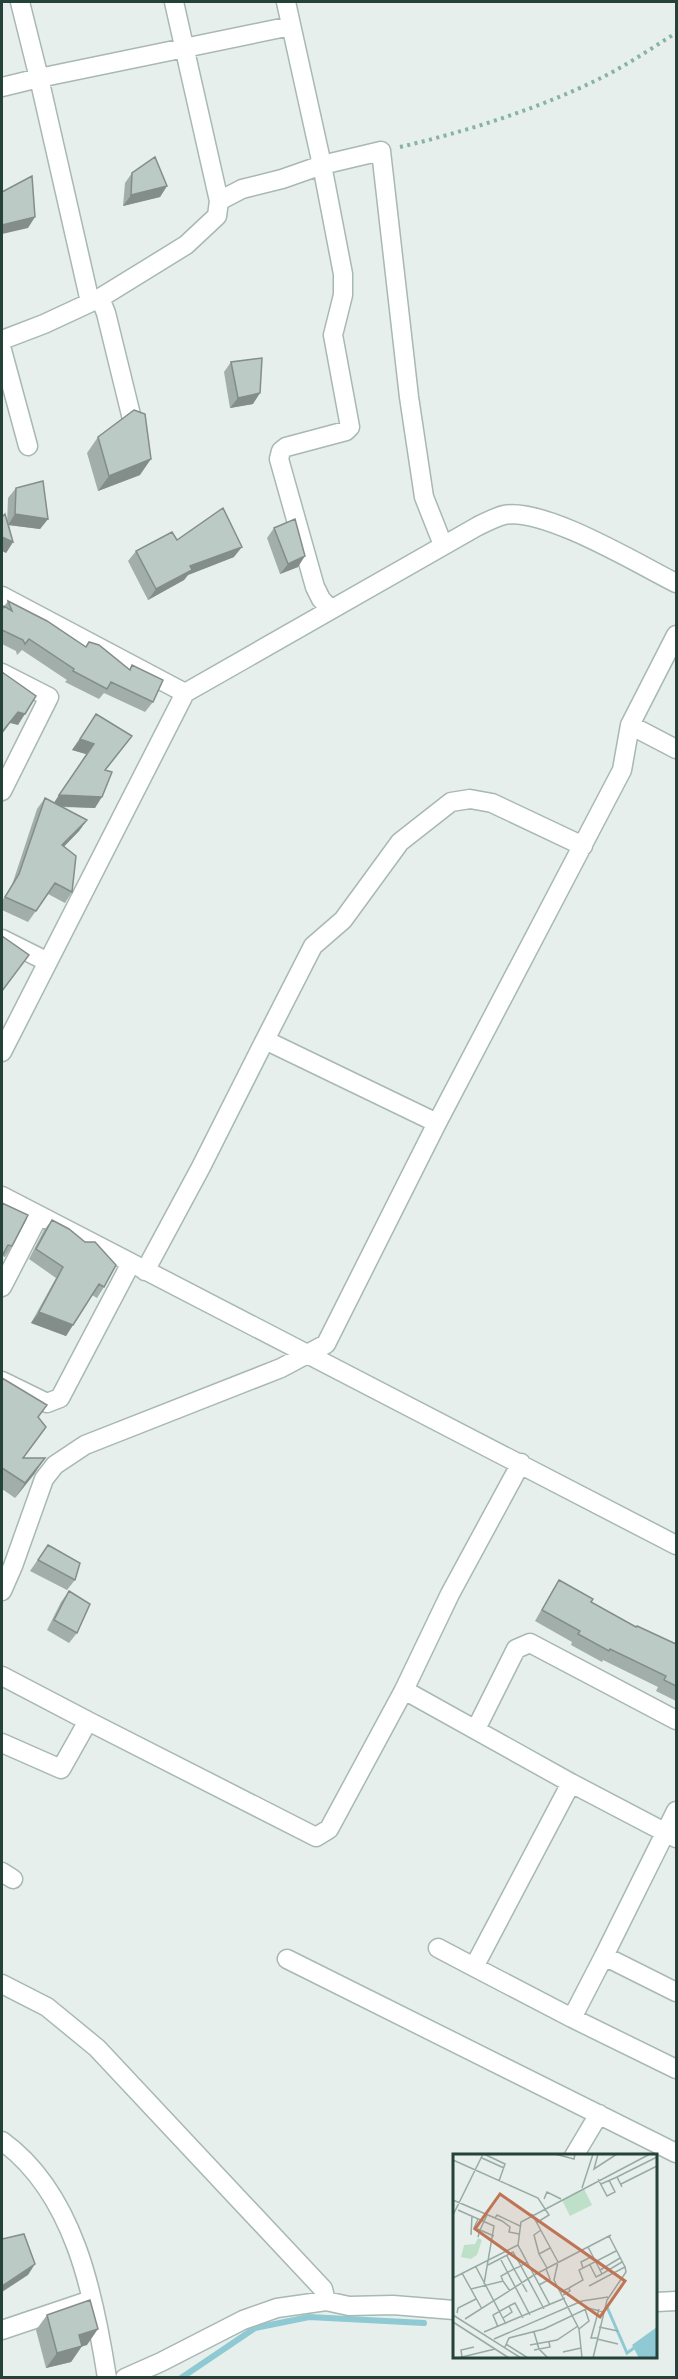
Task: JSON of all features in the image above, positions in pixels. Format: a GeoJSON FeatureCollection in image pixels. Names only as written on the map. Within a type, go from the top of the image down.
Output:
{"type":"FeatureCollection","features":[{"type":"Feature","properties":{"kind":"street"},"geometry":{"type":"LineString","coordinates":[[20,2],[95,300],[106,313],[132,419]]}},
{"type":"Feature","properties":{"kind":"street"},"geometry":{"type":"LineString","coordinates":[[2,340],[44,324],[95,300],[186,244],[217,216],[219,201],[174,2]]}},
{"type":"Feature","properties":{"kind":"street"},"geometry":{"type":"LineString","coordinates":[[286,2],[322,165],[344,285],[333,335],[350,426],[346,431],[286,447],[281,451],[279,459],[315,587],[321,599],[330,609]]}},
{"type":"Feature","properties":{"kind":"street"},"geometry":{"type":"LineString","coordinates":[[2,87],[291,26]]}},
{"type":"Feature","properties":{"kind":"street"},"geometry":{"type":"LineString","coordinates":[[219,201],[242,189],[282,179],[322,165],[381,151],[409,397],[424,497],[443,545]]}},
{"type":"Feature","properties":{"kind":"street"},"geometry":{"type":"LineString","coordinates":[[2,350],[28,446]]}},
{"type":"Feature","properties":{"kind":"street"},"geometry":{"type":"LineString","coordinates":[[2,1052],[184,693],[443,545],[478,526],[505,515],[530,516],[552,522],[676,583]]}},
{"type":"Feature","properties":{"kind":"street"},"geometry":{"type":"LineString","coordinates":[[2,596],[184,693]]}},
{"type":"Feature","properties":{"kind":"street"},"geometry":{"type":"LineString","coordinates":[[2,1591],[44,1479],[54,1466],[85,1445],[281,1368],[326,1344],[437,1123],[622,770],[630,725],[676,634]]}},
{"type":"Feature","properties":{"kind":"street"},"geometry":{"type":"LineString","coordinates":[[2,672],[50,697],[2,791]]}},
{"type":"Feature","properties":{"kind":"street"},"geometry":{"type":"LineString","coordinates":[[630,725],[676,749]]}},
{"type":"Feature","properties":{"kind":"street"},"geometry":{"type":"LineString","coordinates":[[2,1381],[47,1403],[60,1398],[201,1167],[313,946],[344,920],[400,842],[451,802],[470,799],[492,803],[583,846]]}},
{"type":"Feature","properties":{"kind":"street"},"geometry":{"type":"LineString","coordinates":[[2,939],[48,962]]}},
{"type":"Feature","properties":{"kind":"street"},"geometry":{"type":"LineString","coordinates":[[265,1040],[437,1123]]}},
{"type":"Feature","properties":{"kind":"street"},"geometry":{"type":"LineString","coordinates":[[2,1196],[676,1545]]}},
{"type":"Feature","properties":{"kind":"street"},"geometry":{"type":"LineString","coordinates":[[2,1287],[39,1215]]}},
{"type":"Feature","properties":{"kind":"street"},"geometry":{"type":"LineString","coordinates":[[2,1676],[316,1837],[329,1829],[404,1690],[450,1594],[521,1463]]}},
{"type":"Feature","properties":{"kind":"street"},"geometry":{"type":"LineString","coordinates":[[476,1729],[516,1649],[530,1642],[676,1720]]}},
{"type":"Feature","properties":{"kind":"street"},"geometry":{"type":"LineString","coordinates":[[404,1690],[571,1783],[671,1835]]}},
{"type":"Feature","properties":{"kind":"street"},"geometry":{"type":"LineString","coordinates":[[2,1743],[61,1769],[88,1720]]}},
{"type":"Feature","properties":{"kind":"street"},"geometry":{"type":"LineString","coordinates":[[474,1967],[571,1783]]}},
{"type":"Feature","properties":{"kind":"street"},"geometry":{"type":"LineString","coordinates":[[572,2018],[671,1835],[676,1811]]}},
{"type":"Feature","properties":{"kind":"street"},"geometry":{"type":"LineString","coordinates":[[438,1948],[676,2069]]}},
{"type":"Feature","properties":{"kind":"street"},"geometry":{"type":"LineString","coordinates":[[604,1956],[676,1992]]}},
{"type":"Feature","properties":{"kind":"street"},"geometry":{"type":"LineString","coordinates":[[287,1959],[676,2153]]}},
{"type":"Feature","properties":{"kind":"street"},"geometry":{"type":"LineString","coordinates":[[2,1984],[47,2007],[97,2048],[323,2289],[326,2301]]}},
{"type":"Feature","properties":{"kind":"street"},"geometry":{"type":"LineString","coordinates":[[574,2154],[599,2114]]}},
{"type":"Feature","properties":{"kind":"street"},"geometry":{"type":"LineString","coordinates":[[2,2141],[33,2168],[56,2203],[71,2233],[99,2327],[106,2378]]}},
{"type":"Feature","properties":{"kind":"street"},"geometry":{"type":"LineString","coordinates":[[2,2330],[92,2299]]}},
{"type":"Feature","properties":{"kind":"street"},"geometry":{"type":"LineString","coordinates":[[125,2378],[243,2320],[277,2308],[326,2301],[349,2306],[393,2305],[453,2310]]}},
{"type":"Feature","properties":{"kind":"street"},"geometry":{"type":"LineString","coordinates":[[657,2302],[676,2301]]}},
{"type":"Feature","properties":{"kind":"path"},"geometry":{"type":"LineString","coordinates":[[381,151],[440,137],[542,103],[601,78],[676,33]]}},
{"type":"Feature","properties":{"kind":"building"},"geometry":{"type":"Polygon","coordinates":[[[155,157],[167,186],[131,195],[132,173],[155,157]]]}},
{"type":"Feature","properties":{"kind":"building"},"geometry":{"type":"Polygon","coordinates":[[[32,176],[35,217],[2,225],[2,192],[32,176]]]}},
{"type":"Feature","properties":{"kind":"building"},"geometry":{"type":"Polygon","coordinates":[[[262,358],[260,393],[238,398],[231,362],[262,358]]]}},
{"type":"Feature","properties":{"kind":"building"},"geometry":{"type":"Polygon","coordinates":[[[134,410],[145,414],[151,459],[109,476],[98,437],[134,410]]]}},
{"type":"Feature","properties":{"kind":"building"},"geometry":{"type":"Polygon","coordinates":[[[43,481],[48,519],[15,514],[16,488],[43,481]]]}},
{"type":"Feature","properties":{"kind":"building"},"geometry":{"type":"Polygon","coordinates":[[[223,508],[242,547],[190,566],[192,570],[156,589],[136,551],[172,532],[177,540],[223,508]]]}},
{"type":"Feature","properties":{"kind":"building"},"geometry":{"type":"Polygon","coordinates":[[[5,514],[13,542],[2,537],[2,517],[5,514]]]}},
{"type":"Feature","properties":{"kind":"building"},"geometry":{"type":"Polygon","coordinates":[[[295,519],[305,556],[288,564],[274,528],[295,519]]]}},
{"type":"Feature","properties":{"kind":"building"},"geometry":{"type":"Polygon","coordinates":[[[8,601],[47,621],[86,647],[89,642],[99,645],[130,670],[132,665],[163,680],[153,702],[111,682],[107,689],[73,671],[74,669],[29,639],[25,644],[23,640],[2,630],[4,606],[12,611],[8,601]]]}},
{"type":"Feature","properties":{"kind":"building"},"geometry":{"type":"Polygon","coordinates":[[[2,672],[36,696],[25,714],[18,712],[2,732],[2,672]]]}},
{"type":"Feature","properties":{"kind":"building"},"geometry":{"type":"Polygon","coordinates":[[[96,714],[132,736],[105,770],[112,772],[102,797],[59,795],[94,744],[80,739],[96,714]]]}},
{"type":"Feature","properties":{"kind":"building"},"geometry":{"type":"Polygon","coordinates":[[[45,798],[87,820],[62,845],[76,856],[72,892],[55,883],[36,911],[5,897],[19,874],[45,798]]]}},
{"type":"Feature","properties":{"kind":"building"},"geometry":{"type":"Polygon","coordinates":[[[2,936],[29,955],[2,991],[2,936]]]}},
{"type":"Feature","properties":{"kind":"building"},"geometry":{"type":"Polygon","coordinates":[[[2,1203],[28,1215],[12,1246],[8,1245],[2,1256],[2,1203]]]}},
{"type":"Feature","properties":{"kind":"building"},"geometry":{"type":"Polygon","coordinates":[[[52,1220],[69,1229],[85,1242],[95,1242],[116,1265],[104,1287],[99,1284],[73,1325],[39,1312],[63,1267],[36,1249],[52,1220]]]}},
{"type":"Feature","properties":{"kind":"building"},"geometry":{"type":"Polygon","coordinates":[[[2,1378],[47,1405],[38,1417],[46,1427],[23,1458],[45,1458],[25,1483],[2,1468],[2,1378]]]}},
{"type":"Feature","properties":{"kind":"building"},"geometry":{"type":"Polygon","coordinates":[[[48,1545],[80,1563],[75,1580],[38,1560],[48,1545]]]}},
{"type":"Feature","properties":{"kind":"building"},"geometry":{"type":"Polygon","coordinates":[[[559,1580],[593,1599],[591,1602],[636,1627],[676,1644],[676,1686],[664,1680],[666,1676],[610,1649],[609,1651],[578,1634],[580,1631],[542,1610],[559,1580]]]}},
{"type":"Feature","properties":{"kind":"building"},"geometry":{"type":"Polygon","coordinates":[[[69,1591],[90,1604],[77,1633],[54,1620],[69,1591]]]}},
{"type":"Feature","properties":{"kind":"building"},"geometry":{"type":"Polygon","coordinates":[[[24,2234],[35,2264],[2,2286],[2,2239],[24,2234]]]}},
{"type":"Feature","properties":{"kind":"building"},"geometry":{"type":"Polygon","coordinates":[[[90,2300],[98,2329],[79,2335],[82,2346],[57,2353],[47,2315],[90,2300]]]}},
{"type":"Feature","properties":{"kind":"waterway"},"geometry":{"type":"LineString","coordinates":[[181,2378],[255,2328],[309,2317],[424,2323]]}}]}
